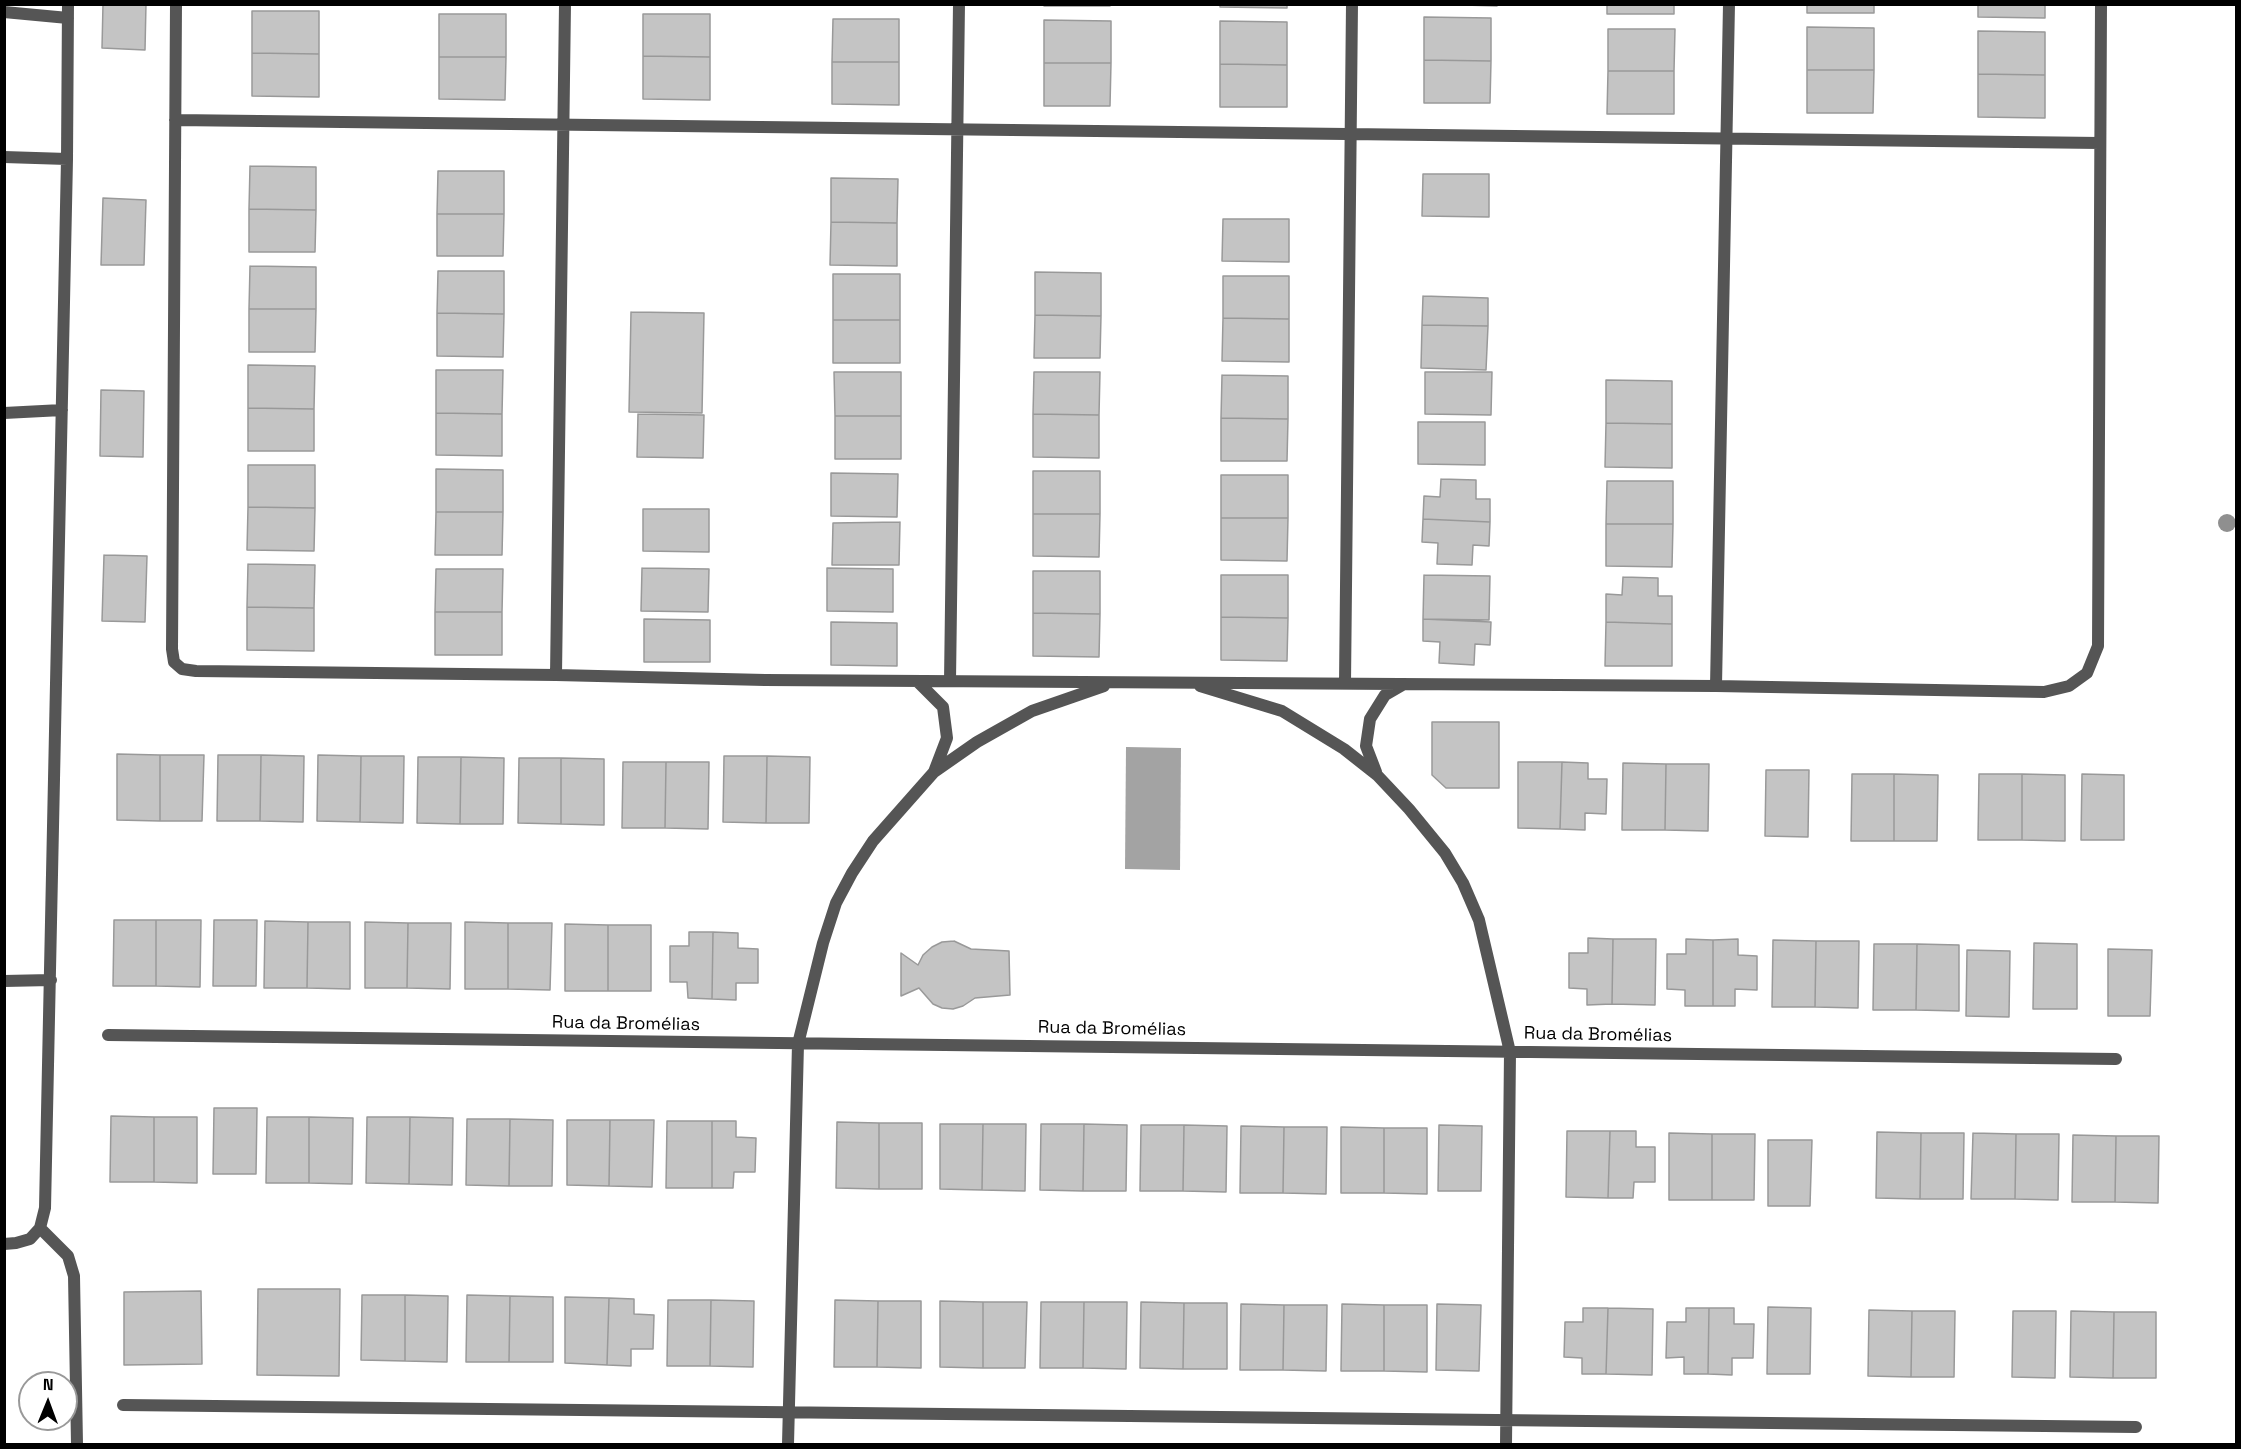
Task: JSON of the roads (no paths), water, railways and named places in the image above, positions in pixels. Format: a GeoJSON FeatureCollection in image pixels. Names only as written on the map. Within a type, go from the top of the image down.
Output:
{"type":"FeatureCollection","features":[{"type":"Feature","properties":{"kind":"street"},"geometry":{"type":"LineString","coordinates":[[4,1244],[30,1239],[40,1228],[45,1209],[67,159],[68,4]]}},
{"type":"Feature","properties":{"kind":"street"},"geometry":{"type":"LineString","coordinates":[[176,4],[172,649],[177,666],[182,669],[917,681],[1716,686],[2044,692],[2069,686],[2087,673],[2098,646],[2101,4]]}},
{"type":"Feature","properties":{"kind":"street"},"geometry":{"type":"LineString","coordinates":[[556,675],[566,4]]}},
{"type":"Feature","properties":{"kind":"street"},"geometry":{"type":"LineString","coordinates":[[950,681],[959,4]]}},
{"type":"Feature","properties":{"kind":"street"},"geometry":{"type":"LineString","coordinates":[[1345,683],[1352,4]]}},
{"type":"Feature","properties":{"kind":"street"},"geometry":{"type":"LineString","coordinates":[[1716,686],[1729,4]]}},
{"type":"Feature","properties":{"kind":"street"},"geometry":{"type":"LineString","coordinates":[[4,12],[68,18]]}},
{"type":"Feature","properties":{"kind":"street"},"geometry":{"type":"LineString","coordinates":[[175,120],[2100,143]]}},
{"type":"Feature","properties":{"kind":"street"},"geometry":{"type":"LineString","coordinates":[[4,157],[67,159]]}},
{"type":"Feature","properties":{"kind":"street"},"geometry":{"type":"LineString","coordinates":[[4,413],[62,410]]}},
{"type":"Feature","properties":{"kind":"street"},"geometry":{"type":"LineString","coordinates":[[917,681],[943,707],[947,738],[934,772]]}},
{"type":"Feature","properties":{"kind":"street"},"geometry":{"type":"LineString","coordinates":[[789,1444],[798,1044],[823,943],[836,903],[873,841],[934,772],[977,742],[1032,711],[1117,682]]}},
{"type":"Feature","properties":{"kind":"street"},"geometry":{"type":"LineString","coordinates":[[1187,682],[1282,711],[1344,748],[1377,775],[1445,853],[1463,883],[1479,920],[1510,1052],[1506,1444]]}},
{"type":"Feature","properties":{"kind":"street"},"geometry":{"type":"LineString","coordinates":[[1377,775],[1366,746],[1370,719],[1385,695],[1405,684]]}},
{"type":"Feature","properties":{"kind":"street"},"geometry":{"type":"LineString","coordinates":[[4,981],[51,980]]}},
{"type":"Feature","properties":{"kind":"street","name":"Rua da Bromélias"},"geometry":{"type":"LineString","coordinates":[[108,1035],[2116,1059]]}},
{"type":"Feature","properties":{"kind":"street"},"geometry":{"type":"LineString","coordinates":[[40,1228],[68,1256],[74,1276],[77,1444]]}},
{"type":"Feature","properties":{"kind":"street"},"geometry":{"type":"LineString","coordinates":[[123,1405],[2136,1427]]}}]}
